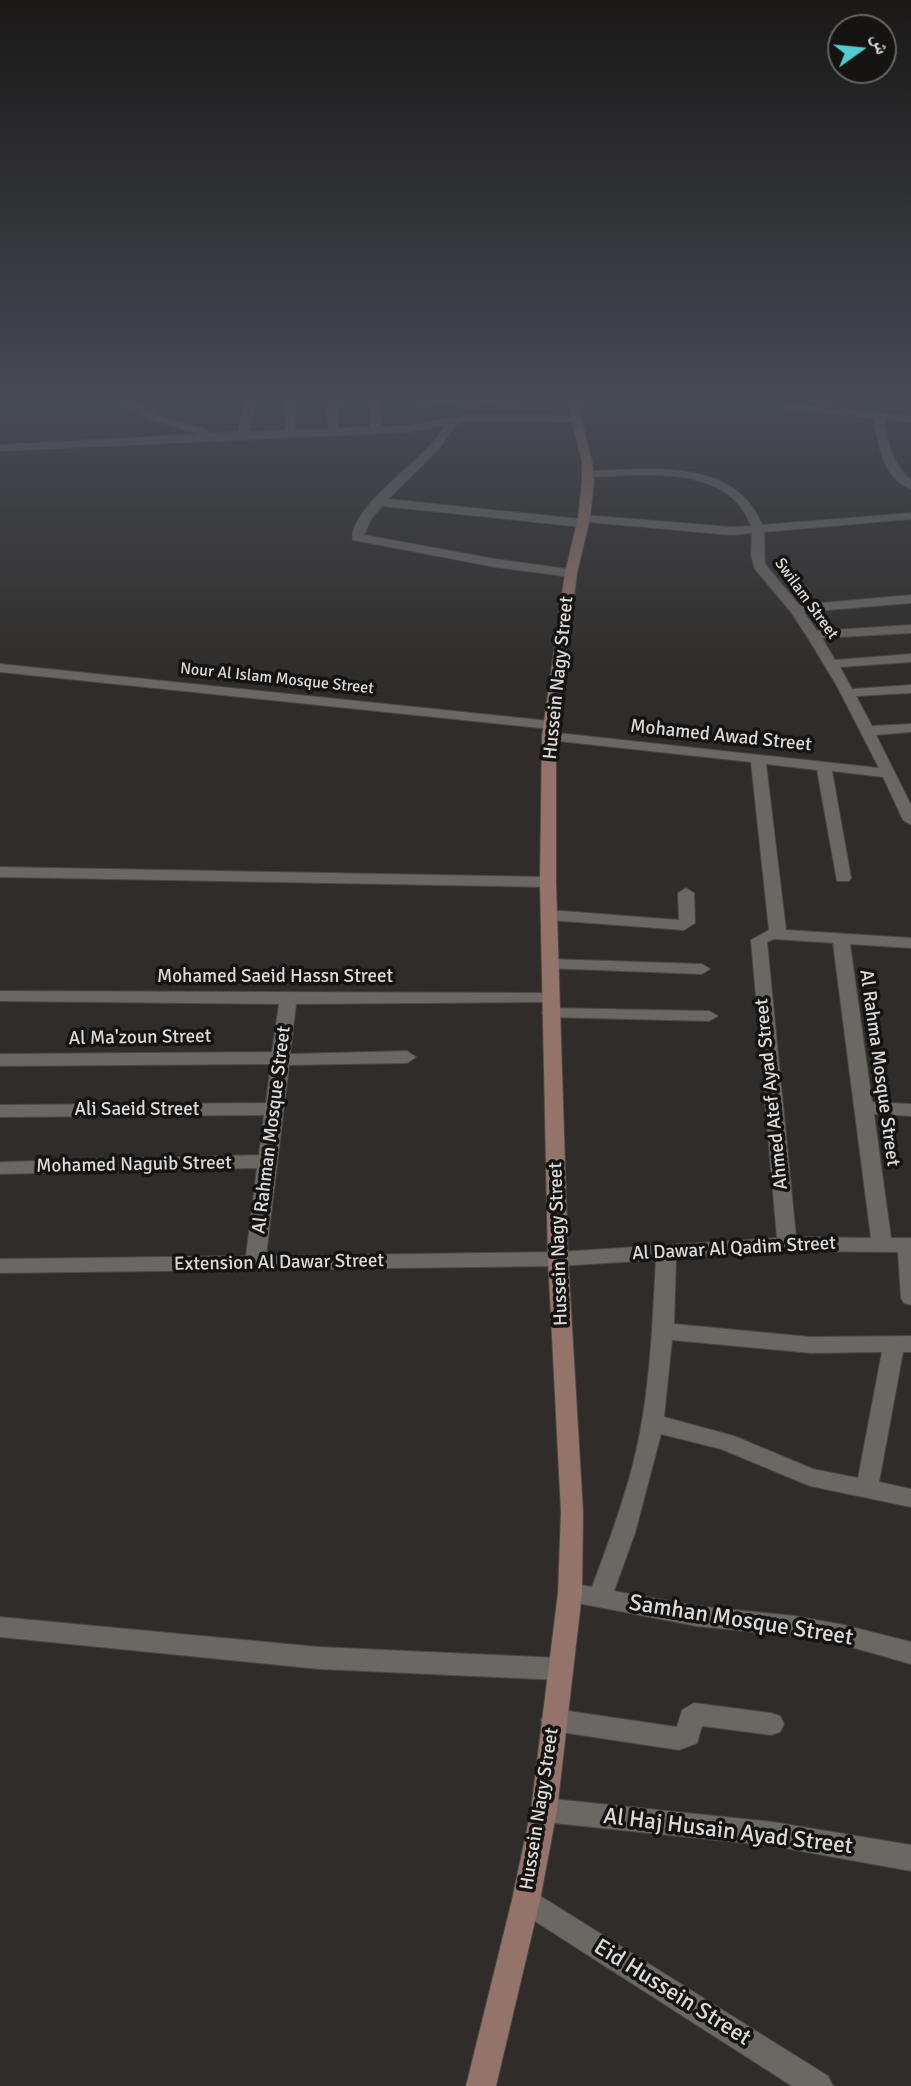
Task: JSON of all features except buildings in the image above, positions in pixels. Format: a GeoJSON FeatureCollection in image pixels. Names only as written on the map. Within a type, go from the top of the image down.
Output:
{"type":"FeatureCollection","features":[{"type":"Feature","properties":{"kind":"street"},"geometry":{"type":"LineString","coordinates":[[387,495],[359,528],[357,537],[495,563],[571,573]]}},
{"type":"Feature","properties":{"kind":"street","name":"Hussein Nagy Street"},"geometry":{"type":"LineString","coordinates":[[481,2086],[526,1900],[544,1810],[570,1593],[572,1512],[558,1259],[548,881],[550,730],[571,573],[586,495]]}},
{"type":"Feature","properties":{"kind":"street","name":"Swilam Street"},"geometry":{"type":"LineString","coordinates":[[738,495],[758,531],[755,549],[761,569],[795,609],[830,664],[911,820]]}},
{"type":"Feature","properties":{"kind":"street"},"geometry":{"type":"LineString","coordinates":[[380,502],[701,530],[758,531],[911,516]]}},
{"type":"Feature","properties":{"kind":"street"},"geometry":{"type":"LineString","coordinates":[[795,609],[911,599]]}},
{"type":"Feature","properties":{"kind":"street"},"geometry":{"type":"LineString","coordinates":[[812,635],[911,629]]}},
{"type":"Feature","properties":{"kind":"street"},"geometry":{"type":"LineString","coordinates":[[830,664],[911,659]]}},
{"type":"Feature","properties":{"kind":"street","name":"Nour Al Islam Mosque Street"},"geometry":{"type":"LineString","coordinates":[[0,668],[550,730]]}},
{"type":"Feature","properties":{"kind":"street"},"geometry":{"type":"LineString","coordinates":[[845,693],[911,689]]}},
{"type":"Feature","properties":{"kind":"street"},"geometry":{"type":"LineString","coordinates":[[866,731],[911,728]]}},
{"type":"Feature","properties":{"kind":"street","name":"Mohamed Awad Street"},"geometry":{"type":"LineString","coordinates":[[550,730],[889,774]]}},
{"type":"Feature","properties":{"kind":"street"},"geometry":{"type":"LineString","coordinates":[[758,759],[778,935],[911,943]]}},
{"type":"Feature","properties":{"kind":"street"},"geometry":{"type":"LineString","coordinates":[[824,766],[843,878]]}},
{"type":"Feature","properties":{"kind":"street"},"geometry":{"type":"LineString","coordinates":[[0,872],[548,881]]}},
{"type":"Feature","properties":{"kind":"street"},"geometry":{"type":"LineString","coordinates":[[549,915],[684,925],[687,923],[686,893]]}},
{"type":"Feature","properties":{"kind":"street","name":"Ahmed Atef Ayad Street"},"geometry":{"type":"LineString","coordinates":[[778,935],[764,936],[758,944],[787,1244]]}},
{"type":"Feature","properties":{"kind":"street","name":"Al Rahma Mosque Street"},"geometry":{"type":"LineString","coordinates":[[841,939],[882,1244]]}},
{"type":"Feature","properties":{"kind":"street"},"geometry":{"type":"LineString","coordinates":[[550,964],[702,969]]}},
{"type":"Feature","properties":{"kind":"street","name":"Mohamed Saeid Hassn Street"},"geometry":{"type":"LineString","coordinates":[[0,996],[551,1005],[709,1016]]}},
{"type":"Feature","properties":{"kind":"street","name":"Al Rahman Mosque Street"},"geometry":{"type":"LineString","coordinates":[[255,1262],[288,999]]}},
{"type":"Feature","properties":{"kind":"street","name":"Al Ma'zoun Street"},"geometry":{"type":"LineString","coordinates":[[0,1060],[408,1057]]}},
{"type":"Feature","properties":{"kind":"street"},"geometry":{"type":"LineString","coordinates":[[863,1108],[911,1110]]}},
{"type":"Feature","properties":{"kind":"street","name":"Ali Saeid Street"},"geometry":{"type":"LineString","coordinates":[[0,1111],[274,1109]]}},
{"type":"Feature","properties":{"kind":"street","name":"Mohamed Naguib Street"},"geometry":{"type":"LineString","coordinates":[[0,1168],[268,1161]]}},
{"type":"Feature","properties":{"kind":"street","name":"Al Dawar Al Qadim Street"},"geometry":{"type":"LineString","coordinates":[[558,1259],[787,1244],[909,1245]]}},
{"type":"Feature","properties":{"kind":"street"},"geometry":{"type":"LineString","coordinates":[[909,1245],[911,1298]]}},
{"type":"Feature","properties":{"kind":"street"},"geometry":{"type":"LineString","coordinates":[[600,1598],[624,1533],[653,1423],[663,1331],[666,1251]]}},
{"type":"Feature","properties":{"kind":"street","name":"Extension Al Dawar Street"},"geometry":{"type":"LineString","coordinates":[[0,1266],[558,1259]]}},
{"type":"Feature","properties":{"kind":"street"},"geometry":{"type":"LineString","coordinates":[[663,1331],[811,1345],[903,1344],[867,1489]]}},
{"type":"Feature","properties":{"kind":"street"},"geometry":{"type":"LineString","coordinates":[[653,1423],[726,1442],[810,1477],[911,1499]]}},
{"type":"Feature","properties":{"kind":"street","name":"Samhan Mosque Street"},"geometry":{"type":"LineString","coordinates":[[570,1593],[696,1616],[795,1626],[844,1635],[911,1653]]}},
{"type":"Feature","properties":{"kind":"street"},"geometry":{"type":"LineString","coordinates":[[0,1627],[318,1658],[560,1669]]}},
{"type":"Feature","properties":{"kind":"street"},"geometry":{"type":"LineString","coordinates":[[554,1720],[679,1739],[688,1735],[694,1714],[771,1724]]}},
{"type":"Feature","properties":{"kind":"street","name":"Al Haj Husain Ayad Street"},"geometry":{"type":"LineString","coordinates":[[544,1810],[773,1834],[911,1858]]}},
{"type":"Feature","properties":{"kind":"street","name":"Eid Hussein Street"},"geometry":{"type":"LineString","coordinates":[[526,1900],[818,2086]]}}]}
